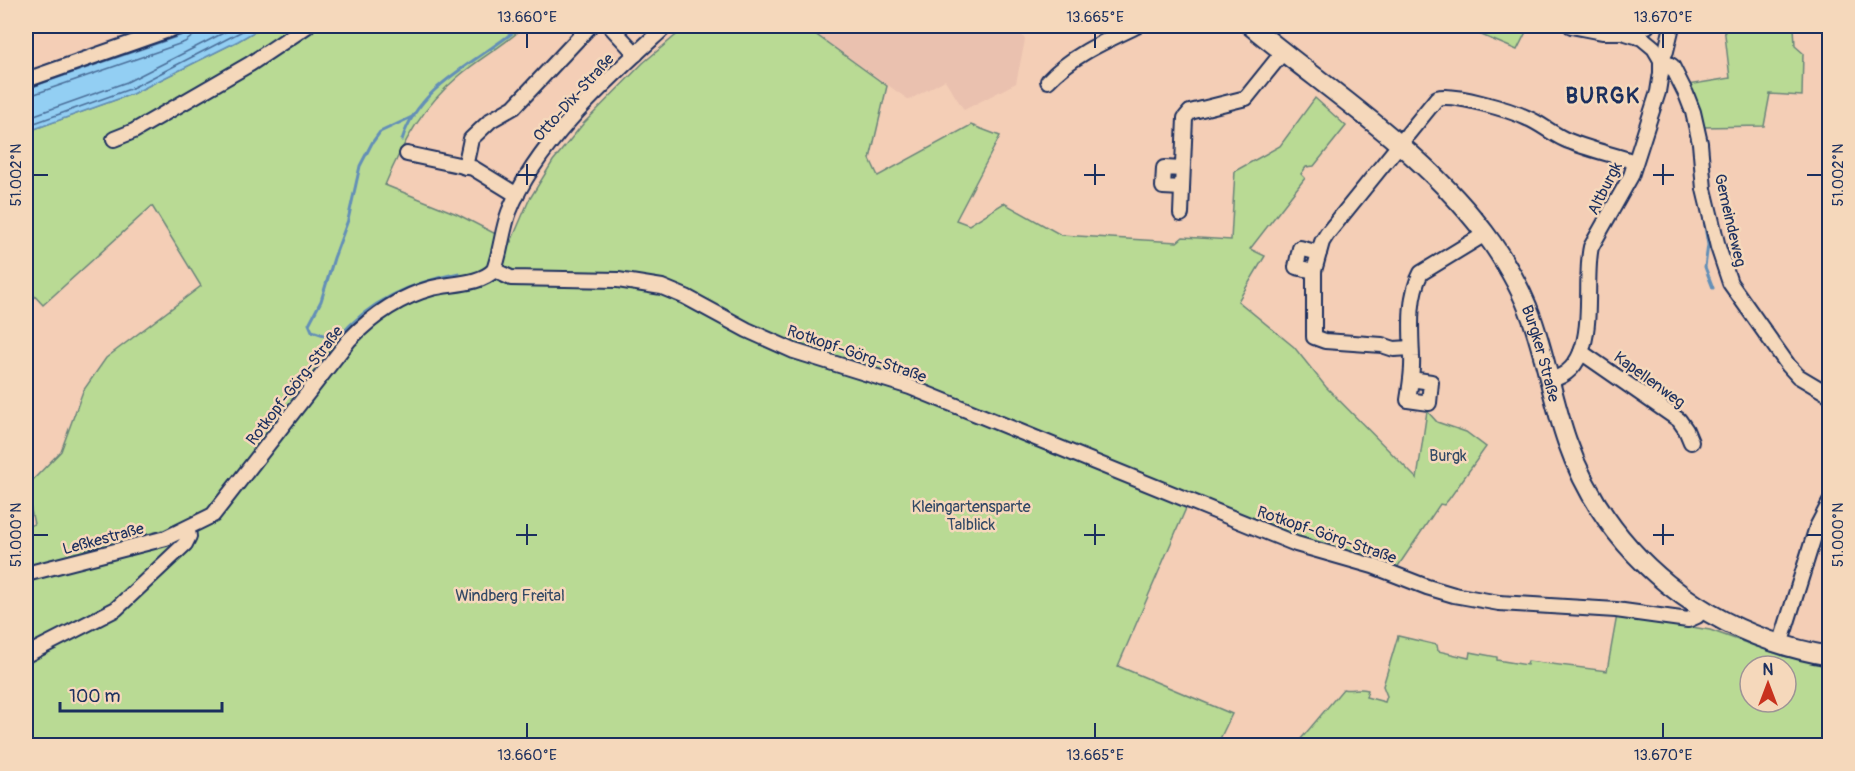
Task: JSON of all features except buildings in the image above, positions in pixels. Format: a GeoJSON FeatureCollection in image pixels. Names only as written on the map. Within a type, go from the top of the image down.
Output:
{"type":"FeatureCollection","features":[{"type":"Feature","properties":{"kind":"main road","name":"Burgker Straße"},"geometry":{"type":"LineString","coordinates":[[1251,26],[1400,145],[1437,178],[1485,234],[1506,267],[1532,317],[1574,460],[1595,502],[1614,531],[1653,572],[1702,609],[1745,632],[1780,645],[1830,656]]}},
{"type":"Feature","properties":{"kind":"street"},"geometry":{"type":"LineString","coordinates":[[26,80],[180,26]]}},
{"type":"Feature","properties":{"kind":"street"},"geometry":{"type":"LineString","coordinates":[[114,139],[134,131],[250,64],[307,26]]}},
{"type":"Feature","properties":{"kind":"street"},"geometry":{"type":"LineString","coordinates":[[465,167],[471,139],[491,120],[514,107],[590,26]]}},
{"type":"Feature","properties":{"kind":"street","name":"Otto-Dix-Straße"},"geometry":{"type":"LineString","coordinates":[[609,26],[636,54]]}},
{"type":"Feature","properties":{"kind":"street","name":"Otto-Dix-Straße"},"geometry":{"type":"LineString","coordinates":[[494,270],[509,212],[554,140],[606,82],[666,26]]}},
{"type":"Feature","properties":{"kind":"street"},"geometry":{"type":"LineString","coordinates":[[1048,81],[1056,72],[1087,50],[1137,26]]}},
{"type":"Feature","properties":{"kind":"street"},"geometry":{"type":"LineString","coordinates":[[1571,26],[1602,32],[1622,32],[1647,26]]}},
{"type":"Feature","properties":{"kind":"street","name":"Altburgk"},"geometry":{"type":"LineString","coordinates":[[1550,380],[1565,375],[1572,369],[1581,352],[1588,315],[1591,247],[1622,196],[1631,176],[1658,92],[1661,73],[1660,60],[1666,51],[1672,26]]}},
{"type":"Feature","properties":{"kind":"street"},"geometry":{"type":"LineString","coordinates":[[1622,32],[1642,38],[1654,48],[1660,60]]}},
{"type":"Feature","properties":{"kind":"street"},"geometry":{"type":"LineString","coordinates":[[1181,214],[1182,188],[1163,187],[1164,168],[1182,169],[1185,118],[1190,112],[1246,98],[1283,52]]}},
{"type":"Feature","properties":{"kind":"street","name":"Gemeindeweg"},"geometry":{"type":"LineString","coordinates":[[1660,60],[1672,66],[1693,112],[1700,143],[1704,189],[1718,248],[1730,283],[1788,365],[1798,376],[1830,395]]}},
{"type":"Feature","properties":{"kind":"street"},"geometry":{"type":"LineString","coordinates":[[1411,348],[1394,349],[1382,345],[1325,341],[1314,337],[1314,271],[1327,234],[1437,98],[1455,97],[1524,117],[1564,139],[1635,162]]}},
{"type":"Feature","properties":{"kind":"street"},"geometry":{"type":"LineString","coordinates":[[407,154],[473,168],[518,195]]}},
{"type":"Feature","properties":{"kind":"street"},"geometry":{"type":"LineString","coordinates":[[1411,379],[1410,333],[1416,282],[1421,273],[1485,234]]}},
{"type":"Feature","properties":{"kind":"street"},"geometry":{"type":"LineString","coordinates":[[1314,271],[1296,267],[1300,248],[1319,253]]}},
{"type":"Feature","properties":{"kind":"street","name":"Rotkopf-Görg-Straße"},"geometry":{"type":"LineString","coordinates":[[187,529],[213,515],[364,324],[404,299],[431,289],[489,276],[494,270],[511,278],[586,278],[648,284],[686,297],[747,330],[794,351],[910,387],[1296,544],[1373,566],[1427,587],[1496,602],[1616,610],[1688,620],[1697,616],[1702,609]]}},
{"type":"Feature","properties":{"kind":"street","name":"Kapellenweg"},"geometry":{"type":"LineString","coordinates":[[1581,352],[1679,420],[1691,442]]}},
{"type":"Feature","properties":{"kind":"street"},"geometry":{"type":"LineString","coordinates":[[1780,645],[1820,519],[1830,502]]}},
{"type":"Feature","properties":{"kind":"street"},"geometry":{"type":"LineString","coordinates":[[26,655],[116,609],[185,544],[189,536],[187,529]]}},
{"type":"Feature","properties":{"kind":"street","name":"Leßkestraße"},"geometry":{"type":"LineString","coordinates":[[26,574],[139,546],[187,529]]}},
{"type":"Feature","properties":{"kind":"shaded area"},"geometry":{"type":"Polygon","coordinates":[[[804,26],[1017,26],[1025,40],[1016,83],[964,110],[945,80],[909,100],[804,26]]]}},
{"type":"Feature","properties":{"kind":"green space"},"geometry":{"type":"Polygon","coordinates":[[[264,26],[525,26],[459,76],[435,100],[415,126],[385,185],[457,214],[511,242],[529,200],[553,161],[583,124],[643,63],[687,26],[804,26],[887,86],[870,159],[878,176],[971,125],[1000,136],[956,220],[969,225],[1004,203],[1061,235],[1177,242],[1183,237],[1231,240],[1235,171],[1280,146],[1315,98],[1346,126],[1314,166],[1306,167],[1301,174],[1305,178],[1250,249],[1265,256],[1238,301],[1294,347],[1326,387],[1417,479],[1427,411],[1437,422],[1466,432],[1486,447],[1449,499],[1444,505],[1440,504],[1390,578],[1276,543],[1187,506],[1118,666],[1232,714],[1217,745],[26,745],[26,527],[34,524],[26,487],[61,451],[83,391],[106,358],[201,286],[152,206],[43,305],[26,287],[26,132],[132,94],[264,26]]]}},
{"type":"Feature","properties":{"kind":"green space"},"geometry":{"type":"Polygon","coordinates":[[[1460,26],[1529,26],[1517,50],[1460,26]]]}},
{"type":"Feature","properties":{"kind":"green space"},"geometry":{"type":"Polygon","coordinates":[[[1724,26],[1794,26],[1795,46],[1803,53],[1802,96],[1770,94],[1764,126],[1701,127],[1687,85],[1730,78],[1724,26]]]}},
{"type":"Feature","properties":{"kind":"green space"},"geometry":{"type":"Polygon","coordinates":[[[1617,615],[1710,630],[1777,654],[1738,654],[1738,714],[1798,714],[1798,658],[1829,663],[1829,745],[1295,746],[1343,689],[1368,690],[1366,697],[1385,702],[1387,696],[1383,686],[1398,636],[1437,645],[1438,651],[1469,658],[1470,652],[1527,665],[1528,661],[1607,671],[1617,615]]]}},
{"type":"Feature","properties":{"kind":"water"},"geometry":{"type":"Polygon","coordinates":[[[189,26],[264,26],[132,94],[26,132],[26,84],[189,26]]]}},
{"type":"Feature","properties":{"kind":"waterway"},"geometry":{"type":"LineString","coordinates":[[402,140],[410,120],[436,89],[521,26]]}},
{"type":"Feature","properties":{"kind":"waterway"},"geometry":{"type":"LineString","coordinates":[[330,337],[312,331],[309,324],[321,301],[348,220],[360,166],[380,132],[414,116]]}},
{"type":"Feature","properties":{"kind":"waterway"},"geometry":{"type":"LineString","coordinates":[[1702,208],[1708,245],[1705,267],[1713,288]]}},
{"type":"Feature","properties":{"kind":"waterway"},"geometry":{"type":"LineString","coordinates":[[335,338],[338,338],[364,313],[392,295],[424,282],[459,273]]}},
{"type":"Feature","properties":{"kind":"district","name":"BURGK"},"geometry":{"type":"Point","coordinates":[1603,95]}},
{"type":"Feature","properties":{"kind":"park label","name":"Burgk"},"geometry":{"type":"Point","coordinates":[1448,455]}},
{"type":"Feature","properties":{"kind":"park label","name":"Kleingartensparte Talblick"},"geometry":{"type":"Point","coordinates":[971,515]}},
{"type":"Feature","properties":{"kind":"park label","name":"Windberg Freital"},"geometry":{"type":"Point","coordinates":[510,595]}}]}
